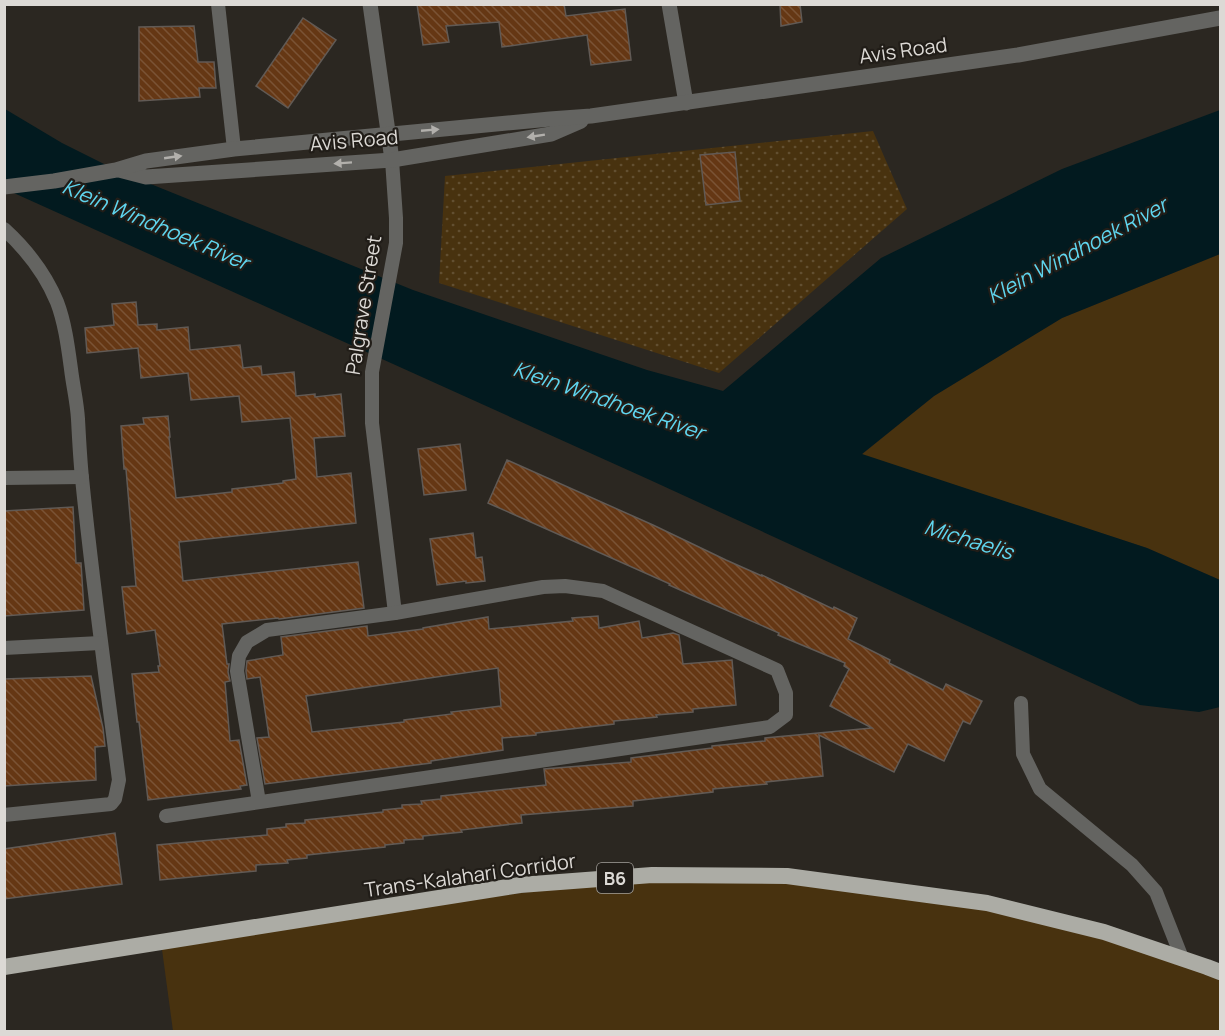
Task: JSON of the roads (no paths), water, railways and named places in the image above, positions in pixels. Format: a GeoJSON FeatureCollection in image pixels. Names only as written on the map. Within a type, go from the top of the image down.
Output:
{"type":"FeatureCollection","features":[{"type":"Feature","properties":{"kind":"highway","name":"Trans-Kalahari Corridor"},"geometry":{"type":"LineString","coordinates":[[4,967],[520,885],[652,875],[787,876],[987,903],[1104,932],[1221,972]]}},
{"type":"Feature","properties":{"kind":"street","name":"Palgrave Street"},"geometry":{"type":"LineString","coordinates":[[370,4],[392,160]]}},
{"type":"Feature","properties":{"kind":"street"},"geometry":{"type":"LineString","coordinates":[[669,4],[686,103]]}},
{"type":"Feature","properties":{"kind":"street","name":"Avis Road"},"geometry":{"type":"LineString","coordinates":[[4,186],[54,181],[116,170],[146,161],[234,148],[591,117],[1018,55],[1221,18]]}},
{"type":"Feature","properties":{"kind":"street","name":"Avis Road"},"geometry":{"type":"LineString","coordinates":[[116,170],[146,177],[392,160],[550,134],[591,117]]}},
{"type":"Feature","properties":{"kind":"lane"},"geometry":{"type":"LineString","coordinates":[[218,4],[234,148]]}},
{"type":"Feature","properties":{"kind":"lane","name":"Palgrave Street"},"geometry":{"type":"LineString","coordinates":[[392,160],[396,243],[372,372],[372,423],[395,613]]}},
{"type":"Feature","properties":{"kind":"lane"},"geometry":{"type":"LineString","coordinates":[[4,229],[21,244],[48,284],[57,304],[65,333],[76,403],[81,477],[100,643],[119,780],[115,799],[111,804],[4,815]]}},
{"type":"Feature","properties":{"kind":"lane"},"geometry":{"type":"LineString","coordinates":[[4,478],[81,477]]}},
{"type":"Feature","properties":{"kind":"lane"},"geometry":{"type":"LineString","coordinates":[[166,816],[770,727],[786,715],[786,693],[777,670],[603,591],[565,586],[543,587],[395,613],[267,630],[247,642],[239,656],[237,671],[259,802]]}},
{"type":"Feature","properties":{"kind":"lane"},"geometry":{"type":"LineString","coordinates":[[4,648],[100,643]]}},
{"type":"Feature","properties":{"kind":"lane"},"geometry":{"type":"LineString","coordinates":[[1021,703],[1023,754],[1040,789],[1132,865],[1156,892],[1182,958]]}},
{"type":"Feature","properties":{"kind":"water"},"geometry":{"type":"Polygon","coordinates":[[[5,109],[62,143],[116,170],[413,290],[647,370],[723,391],[881,258],[1062,169],[1220,110],[1220,254],[1062,318],[934,396],[862,454],[1147,548],[1220,580],[1220,707],[1199,712],[1140,705],[650,480],[5,189],[5,109]]]}},
{"type":"Feature","properties":{"kind":"water label","name":"Klein Windhoek River"},"geometry":{"type":"Point","coordinates":[156,224]}},
{"type":"Feature","properties":{"kind":"water label","name":"Klein Windhoek River"},"geometry":{"type":"Point","coordinates":[1077,250]}},
{"type":"Feature","properties":{"kind":"water label","name":"Klein Windhoek River"},"geometry":{"type":"Point","coordinates":[609,400]}},
{"type":"Feature","properties":{"kind":"water label","name":"Michaelis"},"geometry":{"type":"Point","coordinates":[969,539]}}]}
